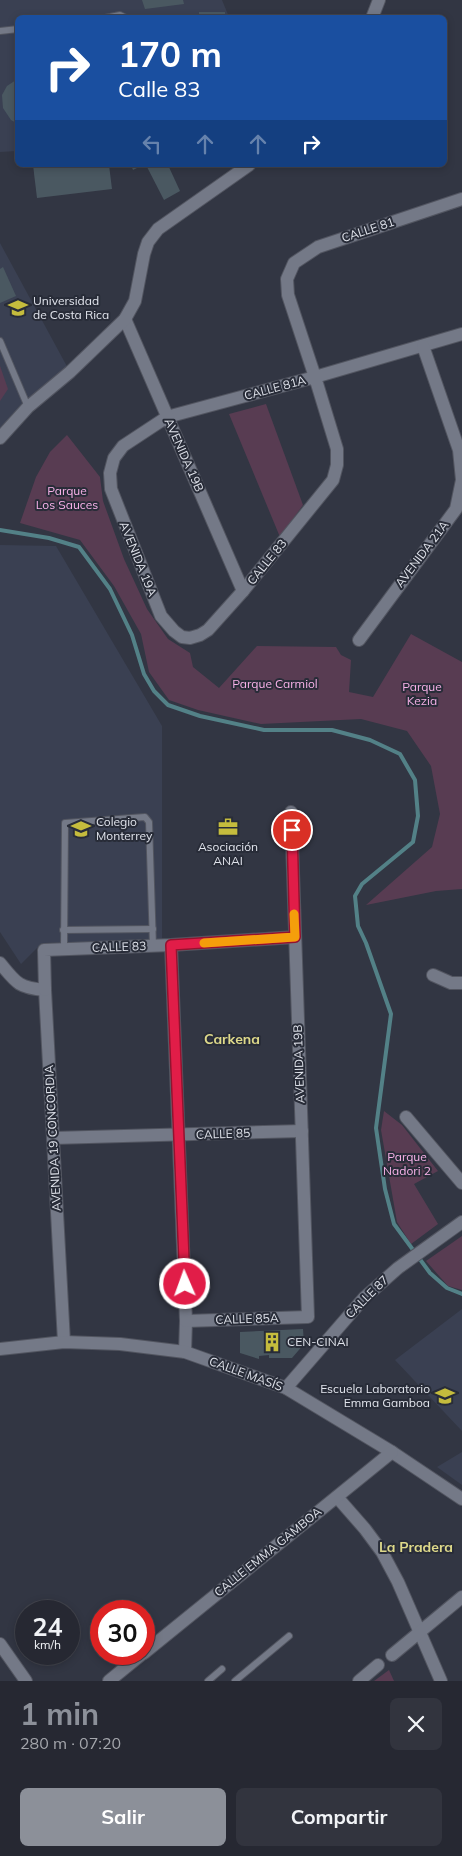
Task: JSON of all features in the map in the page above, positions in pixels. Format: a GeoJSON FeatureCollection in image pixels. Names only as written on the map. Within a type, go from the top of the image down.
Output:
{"type":"FeatureCollection","features":[{"type":"Feature","properties":{"kind":"street"},"geometry":{"type":"LineString","coordinates":[[373,15],[378,0]]}},
{"type":"Feature","properties":{"kind":"street"},"geometry":{"type":"LineString","coordinates":[[0,438],[28,407],[70,372],[125,319],[135,302],[148,242],[158,229],[246,167]]}},
{"type":"Feature","properties":{"kind":"street","name":"CALLE 81"},"geometry":{"type":"LineString","coordinates":[[287,279],[294,263],[318,246],[462,198]]}},
{"type":"Feature","properties":{"kind":"street","name":"CALLE 83"},"geometry":{"type":"LineString","coordinates":[[182,636],[190,638],[200,636],[208,630],[243,591],[333,480],[337,465],[337,449],[288,295],[287,279]]}},
{"type":"Feature","properties":{"kind":"street","name":"AVENIDA 19B"},"geometry":{"type":"LineString","coordinates":[[125,319],[243,591]]}},
{"type":"Feature","properties":{"kind":"street","name":"CALLE 81A"},"geometry":{"type":"LineString","coordinates":[[110,472],[114,458],[123,446],[167,417],[315,377],[462,334]]}},
{"type":"Feature","properties":{"kind":"street","name":"AVENIDA 21A"},"geometry":{"type":"LineString","coordinates":[[359,640],[456,509],[462,480],[459,450],[423,346]]}},
{"type":"Feature","properties":{"kind":"street","name":"AVENIDA 19A"},"geometry":{"type":"LineString","coordinates":[[110,472],[111,488],[116,504],[161,616],[174,631],[182,636]]}},
{"type":"Feature","properties":{"kind":"street","name":"AVENIDA 19B"},"geometry":{"type":"LineString","coordinates":[[291,812],[308,1316]]}},
{"type":"Feature","properties":{"kind":"street","name":"CALLE 83"},"geometry":{"type":"LineString","coordinates":[[45,990],[44,950],[153,946],[295,937]]}},
{"type":"Feature","properties":{"kind":"street"},"geometry":{"type":"LineString","coordinates":[[171,945],[186,1321],[185,1352]]}},
{"type":"Feature","properties":{"kind":"street"},"geometry":{"type":"LineString","coordinates":[[0,963],[11,977],[26,988],[45,990]]}},
{"type":"Feature","properties":{"kind":"street"},"geometry":{"type":"LineString","coordinates":[[433,975],[451,983],[462,983]]}},
{"type":"Feature","properties":{"kind":"street","name":"AVENIDA 19 CONCORDIA"},"geometry":{"type":"LineString","coordinates":[[45,990],[64,1342]]}},
{"type":"Feature","properties":{"kind":"street"},"geometry":{"type":"LineString","coordinates":[[406,1117],[462,1183]]}},
{"type":"Feature","properties":{"kind":"street","name":"CALLE 85"},"geometry":{"type":"LineString","coordinates":[[53,1138],[302,1131]]}},
{"type":"Feature","properties":{"kind":"street","name":"CALLE 87"},"geometry":{"type":"LineString","coordinates":[[286,1388],[364,1298],[398,1268],[462,1222]]}},
{"type":"Feature","properties":{"kind":"street","name":"CALLE 85A"},"geometry":{"type":"LineString","coordinates":[[186,1321],[308,1316]]}},
{"type":"Feature","properties":{"kind":"street","name":"CALLE MASÍS"},"geometry":{"type":"LineString","coordinates":[[0,1349],[64,1342],[120,1344],[185,1352],[286,1388],[392,1452],[462,1499]]}},
{"type":"Feature","properties":{"kind":"street","name":"CALLE EMMA GAMBOA"},"geometry":{"type":"LineString","coordinates":[[155,1643],[392,1452]]}},
{"type":"Feature","properties":{"kind":"street"},"geometry":{"type":"LineString","coordinates":[[337,1496],[382,1552],[398,1582],[441,1681]]}},
{"type":"Feature","properties":{"kind":"street"},"geometry":{"type":"LineString","coordinates":[[392,1655],[462,1597]]}},
{"type":"Feature","properties":{"kind":"street"},"geometry":{"type":"LineString","coordinates":[[0,1644],[26,1681]]}},
{"type":"Feature","properties":{"kind":"street","name":"CALLE EMMA GAMBOA"},"geometry":{"type":"LineString","coordinates":[[108,1681],[128,1665]]}},
{"type":"Feature","properties":{"kind":"street"},"geometry":{"type":"LineString","coordinates":[[359,1681],[378,1665]]}},
{"type":"Feature","properties":{"kind":"lane"},"geometry":{"type":"LineString","coordinates":[[0,31],[15,29]]}},
{"type":"Feature","properties":{"kind":"lane"},"geometry":{"type":"LineString","coordinates":[[0,341],[28,407]]}},
{"type":"Feature","properties":{"kind":"lane"},"geometry":{"type":"LineString","coordinates":[[64,949],[65,823],[146,817],[149,822],[153,946]]}},
{"type":"Feature","properties":{"kind":"lane"},"geometry":{"type":"LineString","coordinates":[[63,930],[153,929]]}},
{"type":"Feature","properties":{"kind":"lane"},"geometry":{"type":"LineString","coordinates":[[235,1681],[289,1636]]}},
{"type":"Feature","properties":{"kind":"lane"},"geometry":{"type":"LineString","coordinates":[[208,1681],[222,1670]]}},
{"type":"Feature","properties":{"kind":"shaded area"},"geometry":{"type":"Polygon","coordinates":[[[0,0],[222,0],[228,15],[15,15],[15,151],[0,152],[0,0]]]}},
{"type":"Feature","properties":{"kind":"shaded area","name":"Universidad de Costa Rica"},"geometry":{"type":"Polygon","coordinates":[[[0,243],[70,372],[0,438],[0,243]]]}},
{"type":"Feature","properties":{"kind":"shaded area","name":"Colegio Monterrey"},"geometry":{"type":"Polygon","coordinates":[[[0,545],[56,546],[162,726],[162,940],[42,943],[21,964],[0,932],[0,545]]]}},
{"type":"Feature","properties":{"kind":"shaded area","name":"Escuela Laboratorio Emma Gamboa"},"geometry":{"type":"Polygon","coordinates":[[[462,1309],[462,1431],[395,1360],[462,1309]]]}},
{"type":"Feature","properties":{"kind":"shaded area"},"geometry":{"type":"Polygon","coordinates":[[[462,1452],[462,1485],[437,1467],[462,1452]]]}},
{"type":"Feature","properties":{"kind":"green space"},"geometry":{"type":"Polygon","coordinates":[[[0,366],[8,389],[0,401],[0,366]]]}},
{"type":"Feature","properties":{"kind":"green space"},"geometry":{"type":"Polygon","coordinates":[[[266,404],[303,505],[280,537],[229,414],[266,404]]]}},
{"type":"Feature","properties":{"kind":"green space"},"geometry":{"type":"Polygon","coordinates":[[[67,435],[100,477],[103,501],[124,559],[147,609],[168,639],[190,653],[193,667],[219,688],[257,646],[336,647],[341,655],[351,660],[349,692],[373,697],[411,634],[462,662],[462,889],[436,891],[366,905],[432,847],[440,814],[431,766],[407,731],[361,719],[261,724],[198,710],[169,700],[149,672],[141,634],[114,586],[80,540],[20,523],[36,477],[50,452],[67,435]]]}},
{"type":"Feature","properties":{"kind":"green space","name":"Parque Nadori 2"},"geometry":{"type":"Polygon","coordinates":[[[384,1111],[402,1125],[438,1171],[414,1184],[438,1224],[411,1244],[397,1222],[381,1130],[384,1111]]]}},
{"type":"Feature","properties":{"kind":"green space"},"geometry":{"type":"Polygon","coordinates":[[[462,1236],[462,1290],[448,1286],[426,1261],[462,1236]]]}},
{"type":"Feature","properties":{"kind":"green space"},"geometry":{"type":"Polygon","coordinates":[[[389,1670],[394,1681],[374,1681],[389,1670]]]}},
{"type":"Feature","properties":{"kind":"building"},"geometry":{"type":"Polygon","coordinates":[[[142,0],[183,0],[184,4],[145,9],[142,0]]]}},
{"type":"Feature","properties":{"kind":"building"},"geometry":{"type":"Polygon","coordinates":[[[199,12],[225,12],[225,15],[199,15],[199,12]]]}},
{"type":"Feature","properties":{"kind":"building"},"geometry":{"type":"Polygon","coordinates":[[[15,81],[15,122],[11,120],[3,108],[2,95],[7,86],[15,81]]]}},
{"type":"Feature","properties":{"kind":"building"},"geometry":{"type":"Polygon","coordinates":[[[33,167],[109,167],[112,189],[37,198],[33,167]]]}},
{"type":"Feature","properties":{"kind":"building"},"geometry":{"type":"Polygon","coordinates":[[[147,167],[169,167],[180,191],[164,200],[147,167]]]}},
{"type":"Feature","properties":{"kind":"building"},"geometry":{"type":"Polygon","coordinates":[[[3,267],[16,296],[0,303],[0,269],[3,267]]]}},
{"type":"Feature","properties":{"kind":"building","name":"CEN-CINAI"},"geometry":{"type":"Polygon","coordinates":[[[303,1329],[304,1344],[292,1358],[269,1358],[269,1355],[259,1356],[259,1359],[240,1353],[240,1332],[303,1329]]]}},
{"type":"Feature","properties":{"kind":"waterway"},"geometry":{"type":"LineString","coordinates":[[0,530],[49,538],[79,547],[110,589],[132,635],[144,674],[154,691],[168,705],[200,716],[264,730],[332,730],[370,740],[400,754],[415,780],[418,816],[413,842],[362,884],[355,896],[358,926],[366,943],[391,1014],[376,1128],[385,1189],[394,1224],[430,1273],[447,1288],[462,1294]]}},
{"type":"Feature","properties":{"kind":"slow traffic"},"geometry":{"type":"LineString","coordinates":[[204,943],[295,937],[294,914]]}},
{"type":"Feature","properties":{"kind":"place","name":"Universidad de Costa Rica"},"geometry":{"type":"Point","coordinates":[18,308]}},
{"type":"Feature","properties":{"kind":"place","name":"Asociación ANAI"},"geometry":{"type":"Point","coordinates":[228,827]}},
{"type":"Feature","properties":{"kind":"place","name":"Colegio Monterrey"},"geometry":{"type":"Point","coordinates":[81,829]}},
{"type":"Feature","properties":{"kind":"place","name":"CEN-CINAI"},"geometry":{"type":"Point","coordinates":[272,1342]}},
{"type":"Feature","properties":{"kind":"place","name":"Escuela Laboratorio Emma Gamboa"},"geometry":{"type":"Point","coordinates":[445,1396]}},
{"type":"Feature","properties":{"kind":"district","name":"Carkena"},"geometry":{"type":"Point","coordinates":[232,1039]}},
{"type":"Feature","properties":{"kind":"district","name":"La Pradera"},"geometry":{"type":"Point","coordinates":[416,1547]}},
{"type":"Feature","properties":{"kind":"route"},"geometry":{"type":"LineString","coordinates":[[185,1284],[171,945],[295,937],[292,830]]}},
{"type":"Feature","properties":{"kind":"park label","name":"Parque Los Sauces"},"geometry":{"type":"Point","coordinates":[67,498]}},
{"type":"Feature","properties":{"kind":"park label","name":"Parque Carmiol"},"geometry":{"type":"Point","coordinates":[275,684]}},
{"type":"Feature","properties":{"kind":"park label","name":"Parque Kezia"},"geometry":{"type":"Point","coordinates":[422,694]}}]}
